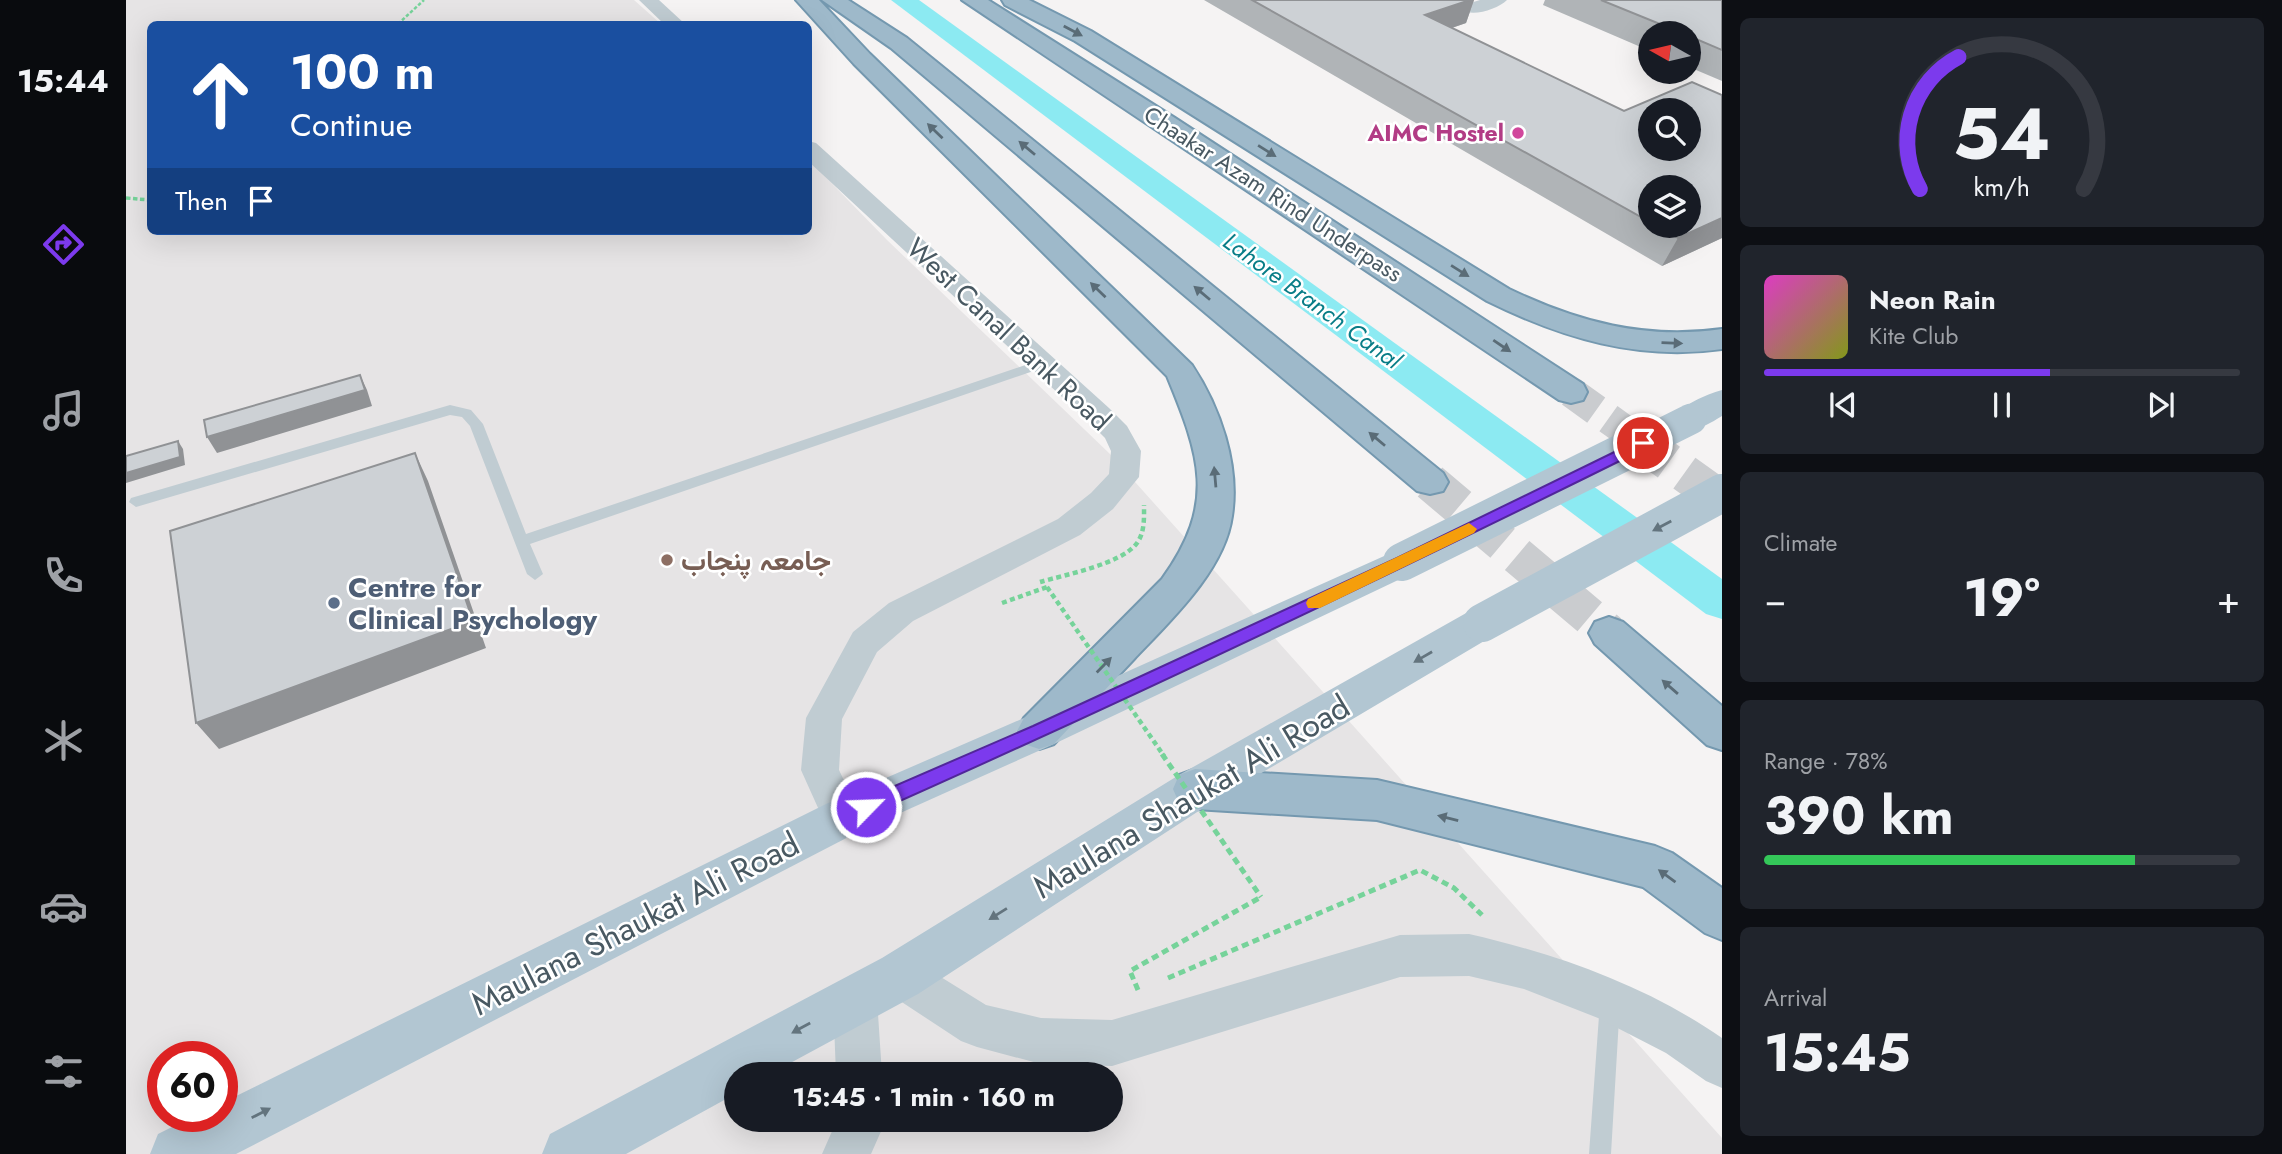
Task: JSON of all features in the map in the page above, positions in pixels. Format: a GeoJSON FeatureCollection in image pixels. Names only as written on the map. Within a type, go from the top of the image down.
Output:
{"type":"FeatureCollection","features":[{"type":"Feature","properties":{"kind":"highway"},"geometry":{"type":"LineString","coordinates":[[807,0],[862,59],[1181,372],[1206,429],[1216,476],[1214,518],[1198,558],[1176,589],[1148,620],[1039,731]]}},
{"type":"Feature","properties":{"kind":"highway"},"geometry":{"type":"LineString","coordinates":[[833,0],[899,43],[1430,482]]}},
{"type":"Feature","properties":{"kind":"highway","name":"Chaakar Azam Rind Underpass"},"geometry":{"type":"LineString","coordinates":[[973,0],[1177,130],[1570,392]]}},
{"type":"Feature","properties":{"kind":"highway"},"geometry":{"type":"LineString","coordinates":[[1013,0],[1083,36],[1498,295],[1530,312],[1587,332],[1632,340],[1677,345],[1722,339]]}},
{"type":"Feature","properties":{"kind":"highway"},"geometry":{"type":"LineString","coordinates":[[1609,633],[1722,732]]}},
{"type":"Feature","properties":{"kind":"highway"},"geometry":{"type":"LineString","coordinates":[[1195,789],[1377,800],[1656,868],[1722,917]]}},
{"type":"Feature","properties":{"kind":"main road","name":"Maulana Shaukat Ali Road"},"geometry":{"type":"LineString","coordinates":[[178,1154],[842,818],[1039,731],[1402,562],[1691,419],[1722,401]]}},
{"type":"Feature","properties":{"kind":"main road","name":"Maulana Shaukat Ali Road"},"geometry":{"type":"LineString","coordinates":[[570,1154],[900,976],[1195,789],[1482,623],[1722,493]]}},
{"type":"Feature","properties":{"kind":"street"},"geometry":{"type":"LineString","coordinates":[[648,0],[672,21]]}},
{"type":"Feature","properties":{"kind":"street"},"geometry":{"type":"LineString","coordinates":[[1474,8],[1498,0]]}},
{"type":"Feature","properties":{"kind":"street","name":"West Canal Bank Road"},"geometry":{"type":"LineString","coordinates":[[812,152],[1117,433],[1126,451],[1124,477],[1102,501],[1069,527],[901,612],[865,642],[824,718],[820,770],[842,818]]}},
{"type":"Feature","properties":{"kind":"street"},"geometry":{"type":"LineString","coordinates":[[900,976],[977,1025],[1041,1041],[1112,1043],[1400,956],[1469,955],[1524,968],[1611,1000],[1682,1037],[1722,1065]]}},
{"type":"Feature","properties":{"kind":"street"},"geometry":{"type":"LineString","coordinates":[[855,999],[858,1062]]}},
{"type":"Feature","properties":{"kind":"street"},"geometry":{"type":"LineString","coordinates":[[846,1154],[856,1132]]}},
{"type":"Feature","properties":{"kind":"lane"},"geometry":{"type":"LineString","coordinates":[[521,541],[1042,363]]}},
{"type":"Feature","properties":{"kind":"lane"},"geometry":{"type":"LineString","coordinates":[[136,502],[450,410],[466,412],[476,424],[535,574]]}},
{"type":"Feature","properties":{"kind":"lane"},"geometry":{"type":"LineString","coordinates":[[1600,1154],[1611,1000]]}},
{"type":"Feature","properties":{"kind":"path"},"geometry":{"type":"LineString","coordinates":[[401,21],[424,0]]}},
{"type":"Feature","properties":{"kind":"path"},"geometry":{"type":"LineString","coordinates":[[126,198],[147,200]]}},
{"type":"Feature","properties":{"kind":"path"},"geometry":{"type":"LineString","coordinates":[[1047,587],[1261,897],[1130,971],[1139,991],[1152,985]]}},
{"type":"Feature","properties":{"kind":"path"},"geometry":{"type":"LineString","coordinates":[[1164,980],[1420,870],[1441,878],[1469,899],[1524,968]]}},
{"type":"Feature","properties":{"kind":"shaded area","name":"جامعہ پنجاب"},"geometry":{"type":"Polygon","coordinates":[[[126,0],[634,0],[658,21],[147,21],[147,235],[812,235],[812,163],[887,240],[1110,454],[1722,1138],[1722,1154],[126,1154],[126,0]]]}},
{"type":"Feature","properties":{"kind":"building"},"geometry":{"type":"Polygon","coordinates":[[[1252,0],[1470,0],[1425,15],[1624,111],[1638,105],[1638,161],[1701,161],[1701,98],[1654,98],[1687,84],[1697,84],[1722,95],[1722,218],[1701,228],[1701,175],[1638,175],[1638,215],[1252,0]]]}},
{"type":"Feature","properties":{"kind":"building"},"geometry":{"type":"Polygon","coordinates":[[[1601,0],[1722,0],[1722,50],[1701,41],[1701,21],[1653,21],[1601,0]]]}},
{"type":"Feature","properties":{"kind":"building"},"geometry":{"type":"Polygon","coordinates":[[[360,375],[365,390],[207,437],[204,420],[360,375]]]}},
{"type":"Feature","properties":{"kind":"building"},"geometry":{"type":"Polygon","coordinates":[[[178,441],[180,457],[126,473],[126,456],[178,441]]]}},
{"type":"Feature","properties":{"kind":"building","name":"Centre for Clinical Psychology"},"geometry":{"type":"Polygon","coordinates":[[[415,453],[473,621],[196,723],[170,531],[415,453]]]}},
{"type":"Feature","properties":{"kind":"waterway","name":"Lahore Branch Canal"},"geometry":{"type":"LineString","coordinates":[[903,0],[1722,602]]}},
{"type":"Feature","properties":{"kind":"tunnel"},"geometry":{"type":"LineString","coordinates":[[1571,392],[1641,442]]}},
{"type":"Feature","properties":{"kind":"tunnel"},"geometry":{"type":"LineString","coordinates":[[1638,440],[1722,500]]}},
{"type":"Feature","properties":{"kind":"tunnel"},"geometry":{"type":"LineString","coordinates":[[1430,482],[1609,633]]}},
{"type":"Feature","properties":{"kind":"slow traffic"},"geometry":{"type":"LineString","coordinates":[[1314,603],[1469,529]]}},
{"type":"Feature","properties":{"kind":"place","name":"AIMC Hostel"},"geometry":{"type":"Point","coordinates":[1518,133]}},
{"type":"Feature","properties":{"kind":"place","name":"جامعہ پنجاب"},"geometry":{"type":"Point","coordinates":[667,560]}},
{"type":"Feature","properties":{"kind":"place","name":"Centre for Clinical Psychology"},"geometry":{"type":"Point","coordinates":[334,603]}},
{"type":"Feature","properties":{"kind":"route"},"geometry":{"type":"LineString","coordinates":[[866,807],[1039,731],[1402,562],[1643,443]]}}]}
